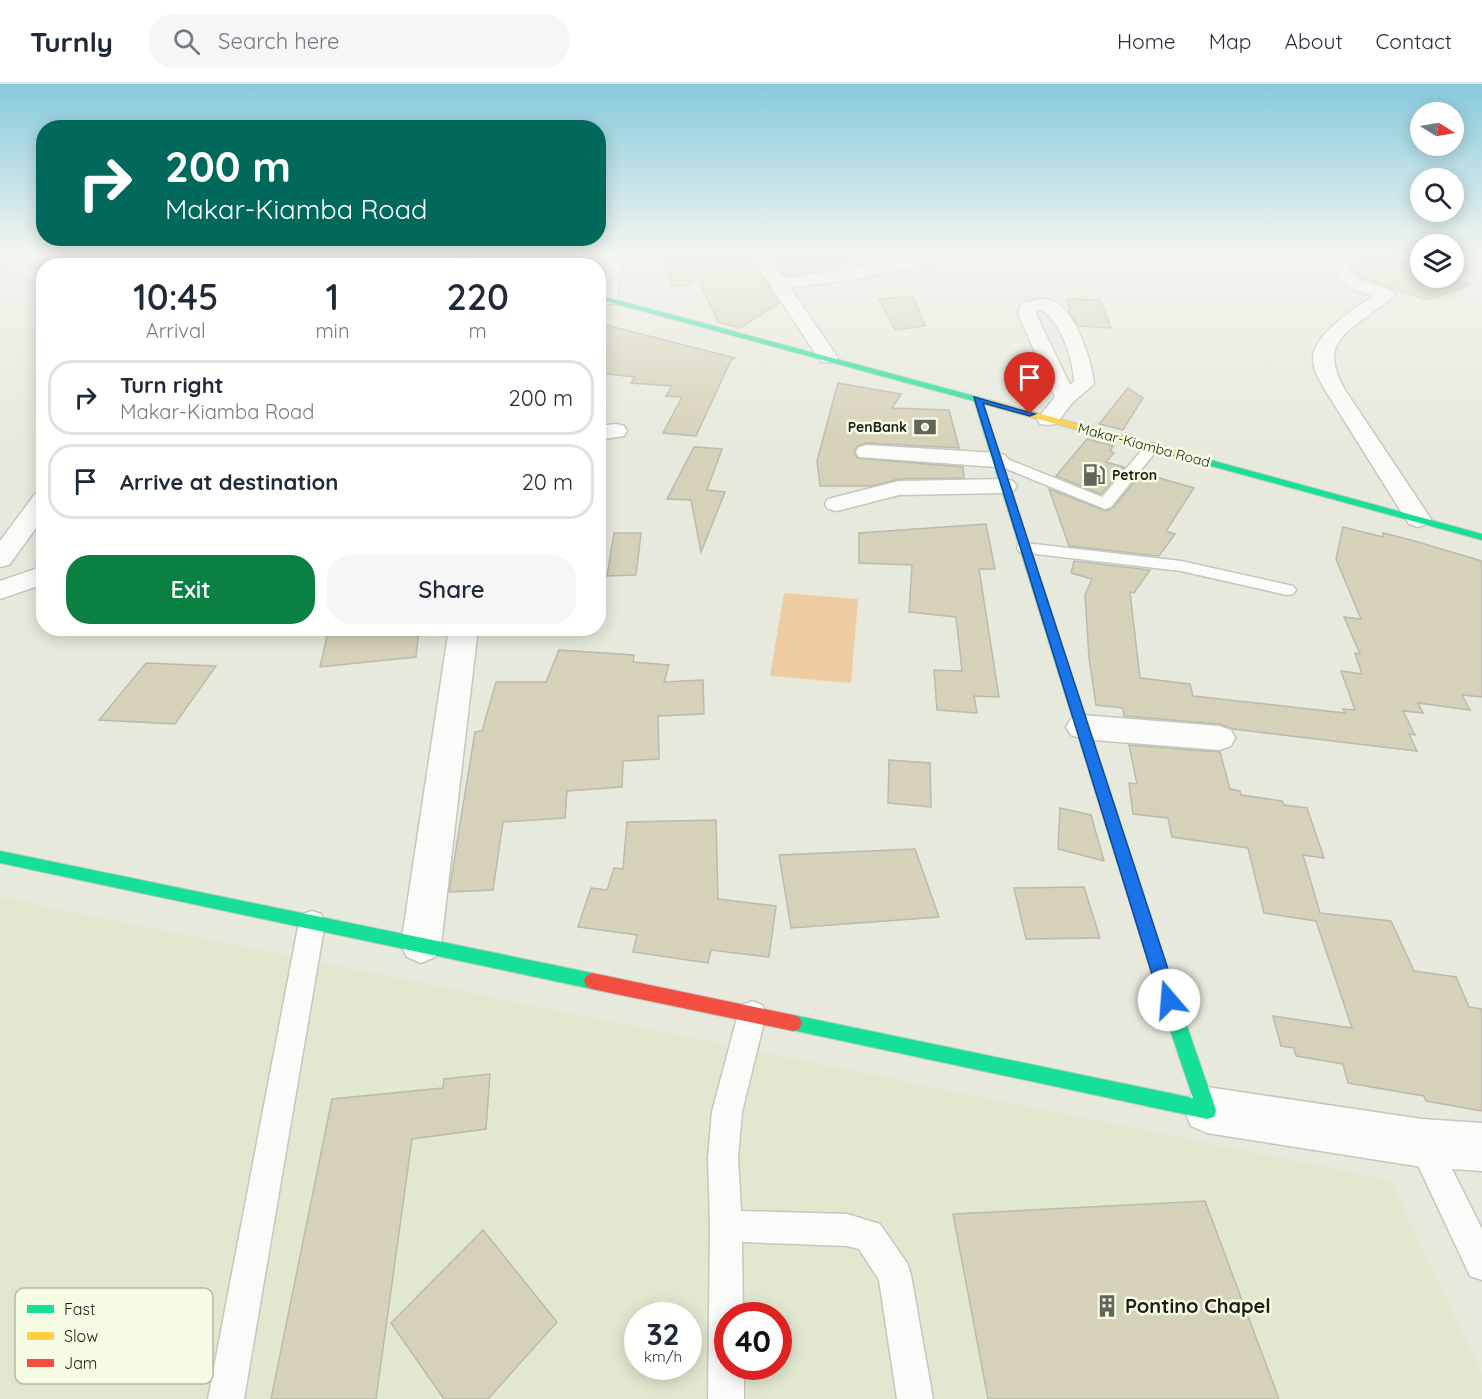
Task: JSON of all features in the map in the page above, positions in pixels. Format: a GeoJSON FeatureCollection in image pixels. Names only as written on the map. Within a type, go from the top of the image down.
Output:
{"type":"FeatureCollection","features":[{"type":"Feature","properties":{"kind":"street","name":"Makar-Kiamba Road"},"geometry":{"type":"LineString","coordinates":[[672,316],[1482,537]]}},
{"type":"Feature","properties":{"kind":"street"},"geometry":{"type":"LineString","coordinates":[[800,316],[828,358]]}},
{"type":"Feature","properties":{"kind":"street"},"geometry":{"type":"LineString","coordinates":[[1359,316],[1329,340],[1323,355],[1324,370],[1419,519]]}},
{"type":"Feature","properties":{"kind":"street"},"geometry":{"type":"LineString","coordinates":[[1048,419],[1066,398]]}},
{"type":"Feature","properties":{"kind":"street"},"geometry":{"type":"LineString","coordinates":[[977,399],[1169,1000],[1207,1110]]}},
{"type":"Feature","properties":{"kind":"street"},"geometry":{"type":"LineString","coordinates":[[867,452],[997,460]]}},
{"type":"Feature","properties":{"kind":"street"},"geometry":{"type":"LineString","coordinates":[[837,504],[899,488],[1005,486]]}},
{"type":"Feature","properties":{"kind":"street"},"geometry":{"type":"LineString","coordinates":[[0,559],[36,510]]}},
{"type":"Feature","properties":{"kind":"street"},"geometry":{"type":"LineString","coordinates":[[0,591],[36,577]]}},
{"type":"Feature","properties":{"kind":"street"},"geometry":{"type":"LineString","coordinates":[[422,945],[463,636]]}},
{"type":"Feature","properties":{"kind":"street"},"geometry":{"type":"LineString","coordinates":[[1082,727],[1219,738]]}},
{"type":"Feature","properties":{"kind":"street"},"geometry":{"type":"LineString","coordinates":[[0,857],[1207,1110],[1422,1143],[1482,1147]]}},
{"type":"Feature","properties":{"kind":"lane"},"geometry":{"type":"LineString","coordinates":[[997,460],[1105,504],[1152,447]]}},
{"type":"Feature","properties":{"kind":"lane"},"geometry":{"type":"LineString","coordinates":[[1025,548],[1181,566],[1287,591]]}},
{"type":"Feature","properties":{"kind":"lane"},"geometry":{"type":"LineString","coordinates":[[226,1399],[312,922]]}},
{"type":"Feature","properties":{"kind":"lane"},"geometry":{"type":"LineString","coordinates":[[726,1399],[726,1226],[723,1158],[727,1112],[752,1014]]}},
{"type":"Feature","properties":{"kind":"lane"},"geometry":{"type":"LineString","coordinates":[[1422,1143],[1482,1264]]}},
{"type":"Feature","properties":{"kind":"lane"},"geometry":{"type":"LineString","coordinates":[[726,1226],[847,1230],[869,1235],[895,1275],[915,1399]]}},
{"type":"Feature","properties":{"kind":"shaded area"},"geometry":{"type":"Polygon","coordinates":[[[784,593],[858,599],[851,683],[770,676],[784,593]]]}},
{"type":"Feature","properties":{"kind":"shaded area"},"geometry":{"type":"Polygon","coordinates":[[[0,897],[1390,1180],[1482,1374],[1482,1399],[0,1399],[0,897]]]}},
{"type":"Feature","properties":{"kind":"building"},"geometry":{"type":"Polygon","coordinates":[[[715,316],[758,316],[740,328],[718,322],[715,316]]]}},
{"type":"Feature","properties":{"kind":"building"},"geometry":{"type":"Polygon","coordinates":[[[888,316],[921,316],[925,326],[895,330],[888,316]]]}},
{"type":"Feature","properties":{"kind":"building"},"geometry":{"type":"Polygon","coordinates":[[[1072,316],[1106,316],[1111,328],[1078,326],[1072,316]]]}},
{"type":"Feature","properties":{"kind":"building"},"geometry":{"type":"Polygon","coordinates":[[[606,325],[735,358],[731,360],[696,436],[663,433],[682,397],[666,396],[672,386],[631,383],[635,377],[606,374],[606,325]]]}},
{"type":"Feature","properties":{"kind":"building"},"geometry":{"type":"Polygon","coordinates":[[[838,383],[901,394],[892,408],[949,410],[959,448],[866,443],[857,446],[854,451],[857,458],[963,467],[964,478],[899,479],[872,486],[820,486],[817,461],[838,383]]]}},
{"type":"Feature","properties":{"kind":"building"},"geometry":{"type":"Polygon","coordinates":[[[1128,388],[1143,398],[1123,430],[1099,424],[1128,388]]]}},
{"type":"Feature","properties":{"kind":"building"},"geometry":{"type":"Polygon","coordinates":[[[1087,439],[1113,446],[1110,451],[1114,453],[1106,462],[1124,467],[1101,494],[1056,476],[1087,439]]]}},
{"type":"Feature","properties":{"kind":"building"},"geometry":{"type":"Polygon","coordinates":[[[694,447],[722,449],[707,490],[725,492],[701,552],[691,500],[667,499],[694,447]]]}},
{"type":"Feature","properties":{"kind":"building"},"geometry":{"type":"Polygon","coordinates":[[[1142,473],[1194,488],[1166,531],[1175,534],[1159,556],[1069,546],[1049,489],[1106,511],[1113,508],[1142,473]]]}},
{"type":"Feature","properties":{"kind":"building"},"geometry":{"type":"Polygon","coordinates":[[[986,524],[995,569],[979,569],[999,697],[974,696],[977,713],[937,710],[934,670],[962,671],[956,617],[909,612],[912,565],[859,563],[859,533],[986,524]]]}},
{"type":"Feature","properties":{"kind":"building"},"geometry":{"type":"Polygon","coordinates":[[[1343,527],[1383,537],[1383,533],[1482,561],[1482,697],[1462,695],[1470,710],[1418,703],[1423,713],[1403,711],[1415,735],[1409,734],[1417,751],[1233,729],[1219,724],[1124,716],[1123,708],[1096,705],[1089,658],[1085,595],[1092,579],[1071,573],[1074,561],[1150,570],[1134,593],[1130,592],[1140,678],[1190,684],[1193,696],[1345,713],[1343,709],[1355,710],[1341,671],[1362,674],[1355,653],[1360,654],[1344,617],[1361,619],[1336,559],[1343,527]]]}},
{"type":"Feature","properties":{"kind":"building"},"geometry":{"type":"Polygon","coordinates":[[[614,533],[641,533],[636,575],[607,576],[614,533]]]}},
{"type":"Feature","properties":{"kind":"building"},"geometry":{"type":"Polygon","coordinates":[[[327,636],[418,636],[416,657],[320,667],[327,636]]]}},
{"type":"Feature","properties":{"kind":"building"},"geometry":{"type":"Polygon","coordinates":[[[559,650],[634,655],[633,662],[669,665],[664,682],[703,680],[704,714],[658,716],[659,759],[623,761],[622,787],[567,791],[565,818],[503,822],[493,890],[449,892],[475,732],[482,731],[496,682],[546,682],[559,650]]]}},
{"type":"Feature","properties":{"kind":"building"},"geometry":{"type":"Polygon","coordinates":[[[146,663],[216,666],[175,724],[99,720],[146,663]]]}},
{"type":"Feature","properties":{"kind":"building"},"geometry":{"type":"Polygon","coordinates":[[[1129,745],[1220,752],[1230,789],[1240,791],[1241,795],[1282,801],[1284,805],[1307,808],[1324,858],[1303,855],[1320,913],[1391,921],[1414,971],[1456,977],[1469,1007],[1482,1009],[1482,1111],[1426,1101],[1424,1096],[1348,1083],[1343,1064],[1296,1056],[1294,1048],[1281,1046],[1273,1016],[1352,1028],[1316,921],[1264,913],[1248,848],[1172,837],[1168,818],[1133,814],[1129,783],[1137,784],[1129,745]]]}},
{"type":"Feature","properties":{"kind":"building"},"geometry":{"type":"Polygon","coordinates":[[[889,760],[930,763],[931,807],[888,803],[889,760]]]}},
{"type":"Feature","properties":{"kind":"building"},"geometry":{"type":"Polygon","coordinates":[[[1060,808],[1091,815],[1104,861],[1058,849],[1060,808]]]}},
{"type":"Feature","properties":{"kind":"building"},"geometry":{"type":"Polygon","coordinates":[[[716,820],[718,899],[776,906],[769,957],[711,950],[708,963],[633,952],[637,935],[578,927],[591,888],[607,890],[614,868],[623,869],[627,822],[716,820]]]}},
{"type":"Feature","properties":{"kind":"building"},"geometry":{"type":"Polygon","coordinates":[[[915,849],[939,917],[791,928],[779,855],[915,849]]]}},
{"type":"Feature","properties":{"kind":"building"},"geometry":{"type":"Polygon","coordinates":[[[1084,887],[1100,938],[1026,939],[1014,888],[1084,887]]]}},
{"type":"Feature","properties":{"kind":"building"},"geometry":{"type":"Polygon","coordinates":[[[490,1074],[486,1129],[412,1139],[376,1399],[271,1399],[332,1099],[443,1088],[444,1079],[490,1074]]]}},
{"type":"Feature","properties":{"kind":"building","name":"Pontino Chapel"},"geometry":{"type":"Polygon","coordinates":[[[1205,1201],[1279,1399],[988,1399],[953,1214],[1205,1201]]]}},
{"type":"Feature","properties":{"kind":"building"},"geometry":{"type":"Polygon","coordinates":[[[483,1230],[557,1322],[488,1399],[444,1399],[391,1323],[483,1230]]]}},
{"type":"Feature","properties":{"kind":"traffic: fast"},"geometry":{"type":"LineString","coordinates":[[670,316],[986,402]]}},
{"type":"Feature","properties":{"kind":"traffic: fast"},"geometry":{"type":"LineString","coordinates":[[977,398],[1169,1000],[1207,1110]]}},
{"type":"Feature","properties":{"kind":"traffic: fast"},"geometry":{"type":"LineString","coordinates":[[1174,453],[1482,537]]}},
{"type":"Feature","properties":{"kind":"traffic: fast"},"geometry":{"type":"LineString","coordinates":[[0,857],[592,981]]}},
{"type":"Feature","properties":{"kind":"traffic: fast"},"geometry":{"type":"LineString","coordinates":[[793,1023],[1207,1110]]}},
{"type":"Feature","properties":{"kind":"traffic: slow"},"geometry":{"type":"LineString","coordinates":[[986,402],[1174,453]]}},
{"type":"Feature","properties":{"kind":"traffic: jam"},"geometry":{"type":"LineString","coordinates":[[592,981],[793,1023]]}},
{"type":"Feature","properties":{"kind":"place","name":"PenBank"},"geometry":{"type":"Point","coordinates":[925,427]}},
{"type":"Feature","properties":{"kind":"place","name":"Petron"},"geometry":{"type":"Point","coordinates":[1094,475]}},
{"type":"Feature","properties":{"kind":"place","name":"Pontino Chapel"},"geometry":{"type":"Point","coordinates":[1107,1306]}},
{"type":"Feature","properties":{"kind":"route"},"geometry":{"type":"LineString","coordinates":[[1030,414],[977,399],[1169,1000]]}}]}
